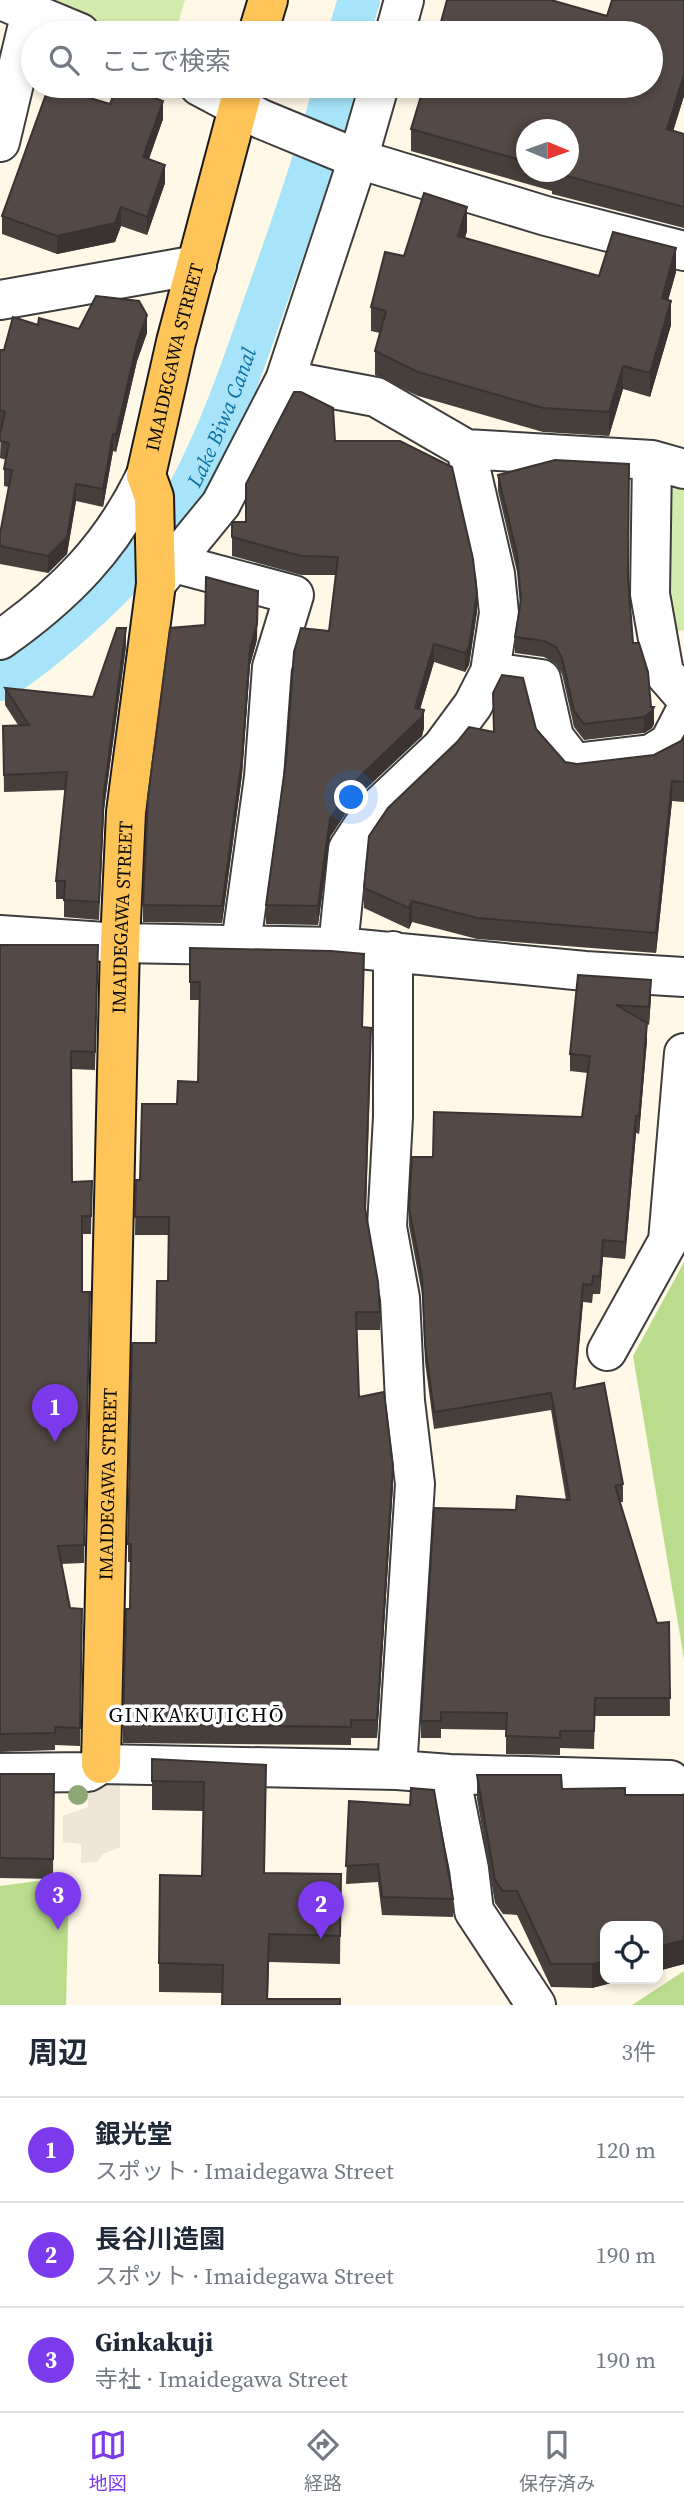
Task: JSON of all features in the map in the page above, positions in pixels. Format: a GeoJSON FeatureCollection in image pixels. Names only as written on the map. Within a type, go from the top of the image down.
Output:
{"type":"FeatureCollection","features":[{"type":"Feature","properties":{"kind":"main road"},"geometry":{"type":"LineString","coordinates":[[262,21],[268,0]]}},
{"type":"Feature","properties":{"kind":"main road","name":"IMAIDEGAWA STREET"},"geometry":{"type":"LineString","coordinates":[[102,1764],[120,943],[126,812],[162,568],[150,492],[197,265],[241,98]]}},
{"type":"Feature","properties":{"kind":"street"},"geometry":{"type":"LineString","coordinates":[[398,21],[404,0]]}},
{"type":"Feature","properties":{"kind":"street"},"geometry":{"type":"LineString","coordinates":[[0,142],[16,6],[51,21]]}},
{"type":"Feature","properties":{"kind":"street"},"geometry":{"type":"LineString","coordinates":[[243,98],[330,148],[546,216],[684,251]]}},
{"type":"Feature","properties":{"kind":"street"},"geometry":{"type":"LineString","coordinates":[[162,568],[221,504],[285,380],[330,148],[370,98]]}},
{"type":"Feature","properties":{"kind":"street"},"geometry":{"type":"LineString","coordinates":[[0,300],[197,265]]}},
{"type":"Feature","properties":{"kind":"street"},"geometry":{"type":"LineString","coordinates":[[285,380],[376,397],[466,449],[668,465],[650,594],[664,673],[684,696]]}},
{"type":"Feature","properties":{"kind":"street"},"geometry":{"type":"LineString","coordinates":[[338,947],[348,849],[371,814],[442,747],[473,705],[490,672],[499,613],[498,600],[495,574],[466,449]]}},
{"type":"Feature","properties":{"kind":"street"},"geometry":{"type":"LineString","coordinates":[[0,640],[71,584],[127,514],[150,492]]}},
{"type":"Feature","properties":{"kind":"street"},"geometry":{"type":"LineString","coordinates":[[162,568],[294,595],[272,667],[264,776],[240,944]]}},
{"type":"Feature","properties":{"kind":"street"},"geometry":{"type":"LineString","coordinates":[[490,672],[541,679],[554,737],[574,762],[651,754],[669,743],[684,714]]}},
{"type":"Feature","properties":{"kind":"street"},"geometry":{"type":"LineString","coordinates":[[0,935],[120,943],[338,947],[585,971],[684,977]]}},
{"type":"Feature","properties":{"kind":"street"},"geometry":{"type":"LineString","coordinates":[[394,951],[393,1116],[387,1227],[400,1297],[405,1401],[415,1484],[397,1770]]}},
{"type":"Feature","properties":{"kind":"street"},"geometry":{"type":"LineString","coordinates":[[607,1350],[668,1241],[684,1054]]}},
{"type":"Feature","properties":{"kind":"street"},"geometry":{"type":"LineString","coordinates":[[0,1773],[88,1772],[102,1764],[397,1770],[670,1780]]}},
{"type":"Feature","properties":{"kind":"street"},"geometry":{"type":"LineString","coordinates":[[450,1774],[469,1869],[474,1911],[510,1979]]}},
{"type":"Feature","properties":{"kind":"green space"},"geometry":{"type":"Polygon","coordinates":[[[23,0],[185,0],[179,21],[77,21],[23,0]]]}},
{"type":"Feature","properties":{"kind":"green space"},"geometry":{"type":"Polygon","coordinates":[[[652,460],[684,469],[684,630],[658,636],[652,460]]]}},
{"type":"Feature","properties":{"kind":"green space"},"geometry":{"type":"Polygon","coordinates":[[[684,1262],[684,1659],[633,1356],[684,1262]]]}},
{"type":"Feature","properties":{"kind":"green space"},"geometry":{"type":"Polygon","coordinates":[[[37,1881],[69,1887],[66,2005],[0,2005],[0,1886],[37,1881]]]}},
{"type":"Feature","properties":{"kind":"green space"},"geometry":{"type":"Polygon","coordinates":[[[684,1971],[684,2005],[632,2005],[684,1971]]]}},
{"type":"Feature","properties":{"kind":"shaded area"},"geometry":{"type":"Polygon","coordinates":[[[120,1766],[120,1847],[103,1854],[97,1862],[81,1863],[81,1844],[63,1842],[63,1816],[88,1807],[88,1772],[120,1766]]]}},
{"type":"Feature","properties":{"kind":"building"},"geometry":{"type":"Polygon","coordinates":[[[447,0],[551,0],[607,16],[612,0],[684,0],[684,75],[667,129],[684,134],[684,207],[579,179],[579,119],[516,119],[516,159],[411,129],[420,98],[663,98],[663,21],[441,21],[447,0]]]}},
{"type":"Feature","properties":{"kind":"building"},"geometry":{"type":"Polygon","coordinates":[[[45,98],[90,98],[110,104],[112,98],[155,98],[163,101],[143,157],[165,165],[147,217],[121,207],[115,223],[57,236],[2,216],[45,98]]]}},
{"type":"Feature","properties":{"kind":"building"},"geometry":{"type":"Polygon","coordinates":[[[424,193],[467,207],[458,236],[599,276],[613,232],[676,248],[662,298],[671,301],[650,373],[623,366],[609,412],[543,408],[418,372],[375,351],[386,311],[371,307],[385,252],[404,256],[424,193]]]}},
{"type":"Feature","properties":{"kind":"building"},"geometry":{"type":"Polygon","coordinates":[[[96,296],[139,301],[147,315],[137,343],[116,435],[113,434],[103,489],[76,484],[67,537],[48,556],[0,546],[12,470],[4,469],[9,443],[0,441],[5,412],[0,410],[0,350],[4,350],[13,317],[38,325],[39,318],[79,329],[96,296]]]}},
{"type":"Feature","properties":{"kind":"building"},"geometry":{"type":"Polygon","coordinates":[[[294,392],[301,392],[333,408],[335,441],[400,441],[452,467],[473,559],[477,594],[469,647],[465,653],[434,644],[415,708],[424,710],[422,717],[356,780],[330,818],[318,906],[266,905],[286,761],[294,652],[301,628],[329,631],[338,557],[301,556],[232,537],[232,522],[246,522],[246,484],[294,392]]]}},
{"type":"Feature","properties":{"kind":"building"},"geometry":{"type":"Polygon","coordinates":[[[555,460],[629,464],[628,578],[633,643],[639,643],[648,672],[651,707],[654,707],[644,717],[584,724],[574,711],[562,658],[556,647],[544,641],[515,637],[521,600],[517,555],[498,475],[555,460]]]}},
{"type":"Feature","properties":{"kind":"building"},"geometry":{"type":"Polygon","coordinates":[[[206,577],[258,591],[257,624],[250,649],[242,758],[222,906],[143,905],[148,797],[170,628],[205,625],[206,577]]]}},
{"type":"Feature","properties":{"kind":"building"},"geometry":{"type":"Polygon","coordinates":[[[117,628],[126,628],[104,792],[99,902],[64,900],[65,881],[56,881],[67,772],[4,775],[3,726],[29,725],[5,688],[93,697],[117,628]]]}},
{"type":"Feature","properties":{"kind":"building"},"geometry":{"type":"Polygon","coordinates":[[[502,675],[523,678],[536,729],[565,762],[577,764],[654,755],[681,741],[684,736],[684,782],[672,781],[656,933],[477,918],[412,901],[409,908],[364,888],[369,836],[388,808],[457,742],[469,727],[494,732],[493,693],[502,675]]]}},
{"type":"Feature","properties":{"kind":"building"},"geometry":{"type":"Polygon","coordinates":[[[0,945],[98,945],[95,1052],[71,1051],[72,1182],[92,1181],[91,1216],[82,1216],[82,1292],[90,1292],[84,1545],[58,1546],[70,1608],[82,1609],[80,1728],[55,1727],[55,1733],[0,1734],[0,945]]]}},
{"type":"Feature","properties":{"kind":"building"},"geometry":{"type":"Polygon","coordinates":[[[190,948],[364,954],[362,1027],[371,1028],[365,1208],[378,1282],[380,1312],[356,1312],[359,1397],[384,1392],[393,1466],[377,1720],[351,1720],[351,1727],[123,1724],[126,1609],[130,1609],[131,1544],[128,1544],[132,1343],[156,1343],[157,1281],[168,1281],[169,1217],[135,1217],[136,1180],[140,1180],[142,1104],[177,1104],[178,1081],[198,1082],[200,982],[190,982],[190,948]]]}},
{"type":"Feature","properties":{"kind":"building"},"geometry":{"type":"Polygon","coordinates":[[[578,975],[651,980],[649,1007],[616,1005],[647,1023],[639,1116],[636,1116],[625,1242],[603,1240],[600,1277],[593,1276],[592,1285],[583,1284],[574,1389],[604,1383],[623,1484],[615,1486],[657,1623],[669,1622],[670,1698],[595,1698],[594,1731],[560,1731],[560,1738],[506,1736],[507,1713],[441,1712],[441,1721],[421,1721],[434,1508],[516,1510],[517,1496],[570,1500],[551,1393],[434,1412],[425,1344],[422,1277],[409,1208],[412,1157],[433,1157],[434,1112],[582,1117],[590,1056],[570,1054],[578,975]]]}},
{"type":"Feature","properties":{"kind":"building"},"geometry":{"type":"Polygon","coordinates":[[[152,1759],[266,1765],[264,1873],[341,1874],[340,1936],[269,1934],[267,1999],[340,1999],[340,2005],[222,2005],[223,1965],[159,1963],[160,1875],[202,1876],[204,1782],[152,1781],[152,1759]]]}},
{"type":"Feature","properties":{"kind":"building"},"geometry":{"type":"Polygon","coordinates":[[[0,1774],[54,1774],[53,1859],[0,1858],[0,1774]]]}},
{"type":"Feature","properties":{"kind":"building"},"geometry":{"type":"Polygon","coordinates":[[[477,1775],[561,1775],[562,1789],[625,1788],[625,1795],[684,1795],[684,1940],[663,1946],[663,1921],[600,1921],[600,1962],[551,1964],[517,1891],[503,1891],[495,1880],[477,1775]]]}},
{"type":"Feature","properties":{"kind":"building"},"geometry":{"type":"Polygon","coordinates":[[[411,1788],[434,1790],[453,1899],[382,1897],[378,1864],[346,1866],[349,1801],[410,1805],[411,1788]]]}},
{"type":"Feature","properties":{"kind":"waterway","name":"Lake Biwa Canal"},"geometry":{"type":"LineString","coordinates":[[353,21],[359,0]]}},
{"type":"Feature","properties":{"kind":"waterway","name":"Lake Biwa Canal"},"geometry":{"type":"LineString","coordinates":[[0,680],[50,643],[105,594],[155,540],[190,489],[221,423],[247,354],[332,98]]}},
{"type":"Feature","properties":{"kind":"place","name":"銀光堂"},"geometry":{"type":"Point","coordinates":[55,1442]}},
{"type":"Feature","properties":{"kind":"place","name":"Ginkakuji"},"geometry":{"type":"Point","coordinates":[58,1930]}},
{"type":"Feature","properties":{"kind":"place","name":"長谷川造園"},"geometry":{"type":"Point","coordinates":[321,1939]}},
{"type":"Feature","properties":{"kind":"district","name":"GINKAKUJICHŌ"},"geometry":{"type":"Point","coordinates":[197,1714]}}]}
